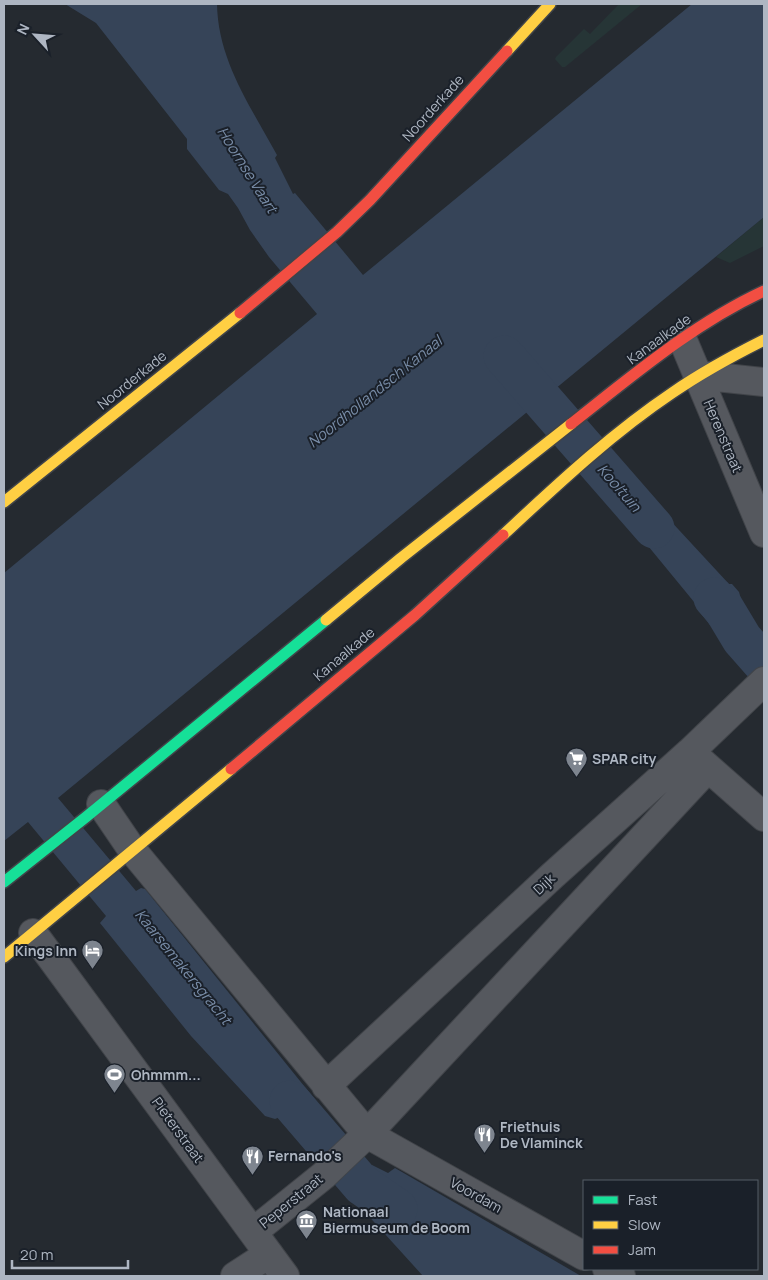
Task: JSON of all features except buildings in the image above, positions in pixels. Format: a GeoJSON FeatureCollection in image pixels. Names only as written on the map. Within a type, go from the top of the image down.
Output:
{"type":"FeatureCollection","features":[{"type":"Feature","properties":{"kind":"street","name":"Noorderkade"},"geometry":{"type":"LineString","coordinates":[[4,502],[337,232],[370,200],[550,4]]}},
{"type":"Feature","properties":{"kind":"street","name":"Kanaalkade"},"geometry":{"type":"LineString","coordinates":[[94,811],[401,558],[577,419],[682,338],[746,299],[764,291]]}},
{"type":"Feature","properties":{"kind":"street","name":"Herenstraat"},"geometry":{"type":"LineString","coordinates":[[682,338],[764,533]]}},
{"type":"Feature","properties":{"kind":"street"},"geometry":{"type":"LineString","coordinates":[[697,375],[764,340]]}},
{"type":"Feature","properties":{"kind":"street","name":"Kanaalkade"},"geometry":{"type":"LineString","coordinates":[[33,933],[431,600],[578,465],[603,444],[697,375]]}},
{"type":"Feature","properties":{"kind":"street"},"geometry":{"type":"LineString","coordinates":[[697,375],[764,382]]}},
{"type":"Feature","properties":{"kind":"street","name":"Dijk"},"geometry":{"type":"LineString","coordinates":[[360,1141],[699,760],[763,682]]}},
{"type":"Feature","properties":{"kind":"street"},"geometry":{"type":"LineString","coordinates":[[699,760],[764,817]]}},
{"type":"Feature","properties":{"kind":"street","name":"Dijk"},"geometry":{"type":"LineString","coordinates":[[326,1086],[545,883],[699,760]]}},
{"type":"Feature","properties":{"kind":"street"},"geometry":{"type":"LineString","coordinates":[[4,882],[94,811],[128,855],[326,1086],[360,1141]]}},
{"type":"Feature","properties":{"kind":"street"},"geometry":{"type":"LineString","coordinates":[[4,957],[33,933]]}},
{"type":"Feature","properties":{"kind":"street","name":"Pieterstraat"},"geometry":{"type":"LineString","coordinates":[[33,933],[285,1276]]}},
{"type":"Feature","properties":{"kind":"street","name":"Peperstraat"},"geometry":{"type":"LineString","coordinates":[[253,1232],[360,1141]]}},
{"type":"Feature","properties":{"kind":"street","name":"Voordam"},"geometry":{"type":"LineString","coordinates":[[360,1141],[583,1255]]}},
{"type":"Feature","properties":{"kind":"street"},"geometry":{"type":"LineString","coordinates":[[235,1276],[270,1254]]}},
{"type":"Feature","properties":{"kind":"street"},"geometry":{"type":"LineString","coordinates":[[609,1270],[621,1276]]}},
{"type":"Feature","properties":{"kind":"shaded area"},"geometry":{"type":"Polygon","coordinates":[[[619,4],[642,4],[565,67],[562,67],[555,59],[556,57],[584,29],[590,34],[619,4]]]}},
{"type":"Feature","properties":{"kind":"shaded area"},"geometry":{"type":"Polygon","coordinates":[[[764,217],[764,246],[730,263],[716,257],[764,217]]]}},
{"type":"Feature","properties":{"kind":"water"},"geometry":{"type":"Polygon","coordinates":[[[65,4],[217,4],[223,45],[230,64],[247,101],[277,155],[275,158],[293,194],[295,193],[363,275],[692,4],[764,4],[764,217],[58,798],[136,891],[141,888],[145,889],[338,1128],[334,1137],[318,1152],[312,1144],[280,1117],[275,1119],[265,1116],[191,1036],[100,923],[106,916],[28,822],[4,841],[4,573],[317,314],[269,257],[228,194],[219,190],[187,149],[187,139],[96,23],[65,4]]]}},
{"type":"Feature","properties":{"kind":"water"},"geometry":{"type":"Polygon","coordinates":[[[629,476],[729,584],[732,584],[739,592],[753,640],[737,653],[728,642],[729,636],[723,629],[716,627],[712,623],[710,625],[698,610],[699,608],[607,496],[629,476]]]}},
{"type":"Feature","properties":{"kind":"water"},"geometry":{"type":"Polygon","coordinates":[[[367,1165],[369,1167],[372,1165],[388,1173],[395,1168],[581,1276],[423,1276],[345,1190],[345,1182],[367,1165]]]}},
{"type":"Feature","properties":{"kind":"waterway","name":"Kooltuin"},"geometry":{"type":"LineString","coordinates":[[504,356],[654,528]]}},
{"type":"Feature","properties":{"kind":"waterway","name":"Kooltuin"},"geometry":{"type":"LineString","coordinates":[[714,598],[724,609],[742,639],[764,664]]}},
{"type":"Feature","properties":{"kind":"waterway","name":"Kaarsemakersgracht"},"geometry":{"type":"LineString","coordinates":[[290,1101],[362,1185],[397,1209]]}},
{"type":"Feature","properties":{"kind":"traffic: fast"},"geometry":{"type":"LineString","coordinates":[[4,882],[326,620]]}},
{"type":"Feature","properties":{"kind":"traffic: slow"},"geometry":{"type":"LineString","coordinates":[[507,51],[550,4]]}},
{"type":"Feature","properties":{"kind":"traffic: slow"},"geometry":{"type":"LineString","coordinates":[[4,502],[240,313]]}},
{"type":"Feature","properties":{"kind":"traffic: slow"},"geometry":{"type":"LineString","coordinates":[[503,535],[627,425],[705,372],[764,340]]}},
{"type":"Feature","properties":{"kind":"traffic: slow"},"geometry":{"type":"LineString","coordinates":[[326,620],[401,558],[571,424]]}},
{"type":"Feature","properties":{"kind":"traffic: slow"},"geometry":{"type":"LineString","coordinates":[[4,957],[231,769]]}},
{"type":"Feature","properties":{"kind":"traffic: jam"},"geometry":{"type":"LineString","coordinates":[[240,313],[337,232],[370,200],[507,51]]}},
{"type":"Feature","properties":{"kind":"traffic: jam"},"geometry":{"type":"LineString","coordinates":[[571,424],[688,335],[712,319],[764,291]]}},
{"type":"Feature","properties":{"kind":"traffic: jam"},"geometry":{"type":"LineString","coordinates":[[231,769],[415,615],[503,535]]}},
{"type":"Feature","properties":{"kind":"place","name":"SPAR city"},"geometry":{"type":"Point","coordinates":[576,778]}},
{"type":"Feature","properties":{"kind":"place","name":"Kings Inn"},"geometry":{"type":"Point","coordinates":[93,970]}},
{"type":"Feature","properties":{"kind":"place","name":"Ohmmm..."},"geometry":{"type":"Point","coordinates":[115,1094]}},
{"type":"Feature","properties":{"kind":"place","name":"Friethuis De Vlaminck"},"geometry":{"type":"Point","coordinates":[484,1154]}},
{"type":"Feature","properties":{"kind":"place","name":"Fernando's"},"geometry":{"type":"Point","coordinates":[252,1175]}},
{"type":"Feature","properties":{"kind":"place","name":"Nationaal Biermuseum de Boom"},"geometry":{"type":"Point","coordinates":[307,1239]}},
{"type":"Feature","properties":{"kind":"water label","name":"Hoornse Vaart"},"geometry":{"type":"Point","coordinates":[247,170]}},
{"type":"Feature","properties":{"kind":"water label","name":"Noordhollandsch Kanaal"},"geometry":{"type":"Point","coordinates":[375,392]}}]}
